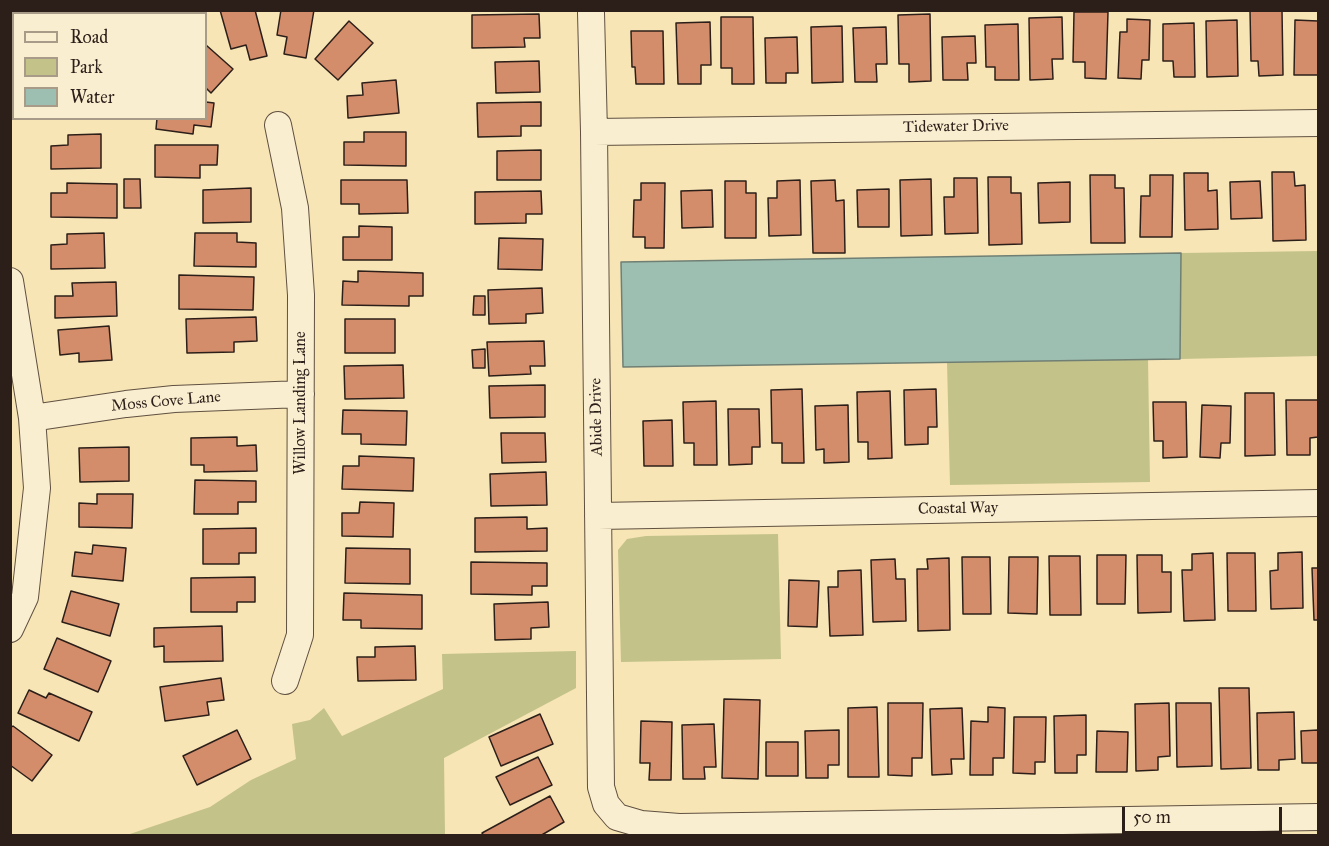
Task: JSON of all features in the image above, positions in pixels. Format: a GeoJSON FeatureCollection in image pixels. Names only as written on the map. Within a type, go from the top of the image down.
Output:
{"type":"FeatureCollection","features":[{"type":"Feature","properties":{"kind":"street","name":"Abide Drive"},"geometry":{"type":"LineString","coordinates":[[591,13],[601,787],[606,804],[616,817],[641,824],[679,827],[1318,817]]}},
{"type":"Feature","properties":{"kind":"street","name":"Tidewater Drive"},"geometry":{"type":"LineString","coordinates":[[594,132],[1318,123]]}},
{"type":"Feature","properties":{"kind":"street","name":"Willow Landing Lane"},"geometry":{"type":"LineString","coordinates":[[278,125],[295,208],[302,295],[300,635],[285,681]]}},
{"type":"Feature","properties":{"kind":"street"},"geometry":{"type":"LineString","coordinates":[[10,281],[32,418],[37,488],[25,597],[10,629]]}},
{"type":"Feature","properties":{"kind":"street","name":"Moss Cove Lane"},"geometry":{"type":"LineString","coordinates":[[32,418],[174,399],[300,394]]}},
{"type":"Feature","properties":{"kind":"street","name":"Coastal Way"},"geometry":{"type":"LineString","coordinates":[[598,516],[1318,503]]}},
{"type":"Feature","properties":{"kind":"green space"},"geometry":{"type":"Polygon","coordinates":[[[1318,251],[1318,356],[1180,359],[1181,253],[1318,251]]]}},
{"type":"Feature","properties":{"kind":"green space"},"geometry":{"type":"Polygon","coordinates":[[[1148,359],[1150,482],[950,485],[947,362],[1148,359]]]}},
{"type":"Feature","properties":{"kind":"green space"},"geometry":{"type":"Polygon","coordinates":[[[778,534],[781,659],[621,662],[618,550],[627,539],[646,536],[778,534]]]}},
{"type":"Feature","properties":{"kind":"green space"},"geometry":{"type":"Polygon","coordinates":[[[576,651],[576,688],[444,758],[445,835],[127,835],[210,807],[251,780],[296,759],[292,724],[310,720],[324,708],[342,736],[443,689],[442,654],[576,651]]]}},
{"type":"Feature","properties":{"kind":"water"},"geometry":{"type":"Polygon","coordinates":[[[1181,253],[1180,359],[623,367],[621,262],[1181,253]]]}},
{"type":"Feature","properties":{"kind":"building"},"geometry":{"type":"Polygon","coordinates":[[[220,10],[255,10],[267,56],[250,60],[246,45],[231,49],[220,10]]]}},
{"type":"Feature","properties":{"kind":"building"},"geometry":{"type":"Polygon","coordinates":[[[281,10],[314,10],[306,58],[284,54],[287,37],[277,35],[281,10]]]}},
{"type":"Feature","properties":{"kind":"building"},"geometry":{"type":"Polygon","coordinates":[[[1250,10],[1282,10],[1283,75],[1259,76],[1258,61],[1251,61],[1250,10]]]}},
{"type":"Feature","properties":{"kind":"building"},"geometry":{"type":"Polygon","coordinates":[[[1074,12],[1108,12],[1106,79],[1085,78],[1085,62],[1073,62],[1074,12]]]}},
{"type":"Feature","properties":{"kind":"building"},"geometry":{"type":"Polygon","coordinates":[[[539,14],[540,38],[524,38],[525,47],[472,48],[472,15],[539,14]]]}},
{"type":"Feature","properties":{"kind":"building"},"geometry":{"type":"Polygon","coordinates":[[[930,14],[931,81],[909,82],[909,64],[899,64],[898,15],[930,14]]]}},
{"type":"Feature","properties":{"kind":"building"},"geometry":{"type":"Polygon","coordinates":[[[721,17],[753,17],[754,84],[732,84],[732,68],[721,68],[721,17]]]}},
{"type":"Feature","properties":{"kind":"building"},"geometry":{"type":"Polygon","coordinates":[[[1062,17],[1063,59],[1052,59],[1053,79],[1030,80],[1029,18],[1062,17]]]}},
{"type":"Feature","properties":{"kind":"building"},"geometry":{"type":"Polygon","coordinates":[[[1127,19],[1150,20],[1149,60],[1142,60],[1141,79],[1118,78],[1120,32],[1127,32],[1127,19]]]}},
{"type":"Feature","properties":{"kind":"building"},"geometry":{"type":"Polygon","coordinates":[[[1237,20],[1238,76],[1207,77],[1206,21],[1237,20]]]}},
{"type":"Feature","properties":{"kind":"building"},"geometry":{"type":"Polygon","coordinates":[[[1295,20],[1318,21],[1318,75],[1294,75],[1295,20]]]}},
{"type":"Feature","properties":{"kind":"building"},"geometry":{"type":"Polygon","coordinates":[[[349,21],[373,43],[338,80],[315,59],[349,21]]]}},
{"type":"Feature","properties":{"kind":"building"},"geometry":{"type":"Polygon","coordinates":[[[710,22],[711,65],[701,65],[701,84],[678,84],[676,23],[710,22]]]}},
{"type":"Feature","properties":{"kind":"building"},"geometry":{"type":"Polygon","coordinates":[[[1194,23],[1195,77],[1174,77],[1173,61],[1163,61],[1163,24],[1194,23]]]}},
{"type":"Feature","properties":{"kind":"building"},"geometry":{"type":"Polygon","coordinates":[[[1018,24],[1019,80],[995,80],[995,67],[986,67],[985,25],[1018,24]]]}},
{"type":"Feature","properties":{"kind":"building"},"geometry":{"type":"Polygon","coordinates":[[[842,26],[843,82],[812,83],[811,27],[842,26]]]}},
{"type":"Feature","properties":{"kind":"building"},"geometry":{"type":"Polygon","coordinates":[[[886,27],[887,64],[876,64],[877,82],[855,82],[853,28],[886,27]]]}},
{"type":"Feature","properties":{"kind":"building"},"geometry":{"type":"Polygon","coordinates":[[[631,31],[663,31],[664,84],[636,84],[635,67],[632,67],[631,31]]]}},
{"type":"Feature","properties":{"kind":"building"},"geometry":{"type":"Polygon","coordinates":[[[975,36],[976,63],[967,63],[968,80],[943,80],[942,37],[975,36]]]}},
{"type":"Feature","properties":{"kind":"building"},"geometry":{"type":"Polygon","coordinates":[[[797,37],[798,73],[786,73],[786,83],[766,83],[765,38],[797,37]]]}},
{"type":"Feature","properties":{"kind":"building"},"geometry":{"type":"Polygon","coordinates":[[[207,46],[233,69],[211,93],[207,89],[207,46]]]}},
{"type":"Feature","properties":{"kind":"building"},"geometry":{"type":"Polygon","coordinates":[[[539,61],[540,92],[496,93],[495,62],[539,61]]]}},
{"type":"Feature","properties":{"kind":"building"},"geometry":{"type":"Polygon","coordinates":[[[396,80],[399,113],[348,118],[347,96],[363,95],[362,83],[396,80]]]}},
{"type":"Feature","properties":{"kind":"building"},"geometry":{"type":"Polygon","coordinates":[[[207,102],[214,103],[211,127],[194,125],[193,134],[156,129],[157,120],[207,120],[207,102]]]}},
{"type":"Feature","properties":{"kind":"building"},"geometry":{"type":"Polygon","coordinates":[[[541,102],[541,126],[521,126],[521,136],[478,137],[477,103],[541,102]]]}},
{"type":"Feature","properties":{"kind":"building"},"geometry":{"type":"Polygon","coordinates":[[[364,132],[406,132],[406,166],[344,165],[344,142],[364,142],[364,132]]]}},
{"type":"Feature","properties":{"kind":"building"},"geometry":{"type":"Polygon","coordinates":[[[101,134],[101,168],[51,169],[51,146],[68,145],[68,135],[101,134]]]}},
{"type":"Feature","properties":{"kind":"building"},"geometry":{"type":"Polygon","coordinates":[[[155,145],[218,145],[217,165],[200,165],[200,178],[155,177],[155,145]]]}},
{"type":"Feature","properties":{"kind":"building"},"geometry":{"type":"Polygon","coordinates":[[[541,150],[541,180],[497,180],[497,151],[541,150]]]}},
{"type":"Feature","properties":{"kind":"building"},"geometry":{"type":"Polygon","coordinates":[[[1272,172],[1294,172],[1295,186],[1305,185],[1306,240],[1273,241],[1272,172]]]}},
{"type":"Feature","properties":{"kind":"building"},"geometry":{"type":"Polygon","coordinates":[[[1184,173],[1208,173],[1208,191],[1217,190],[1218,229],[1185,230],[1184,173]]]}},
{"type":"Feature","properties":{"kind":"building"},"geometry":{"type":"Polygon","coordinates":[[[1090,175],[1115,175],[1115,188],[1124,188],[1125,243],[1091,243],[1090,175]]]}},
{"type":"Feature","properties":{"kind":"building"},"geometry":{"type":"Polygon","coordinates":[[[1150,175],[1173,175],[1172,237],[1140,237],[1141,196],[1150,196],[1150,175]]]}},
{"type":"Feature","properties":{"kind":"building"},"geometry":{"type":"Polygon","coordinates":[[[988,177],[1011,177],[1011,193],[1021,193],[1022,244],[989,245],[988,177]]]}},
{"type":"Feature","properties":{"kind":"building"},"geometry":{"type":"Polygon","coordinates":[[[954,178],[977,178],[978,233],[945,234],[944,197],[954,197],[954,178]]]}},
{"type":"Feature","properties":{"kind":"building"},"geometry":{"type":"Polygon","coordinates":[[[124,179],[140,179],[141,208],[124,208],[124,179]]]}},
{"type":"Feature","properties":{"kind":"building"},"geometry":{"type":"Polygon","coordinates":[[[931,179],[932,235],[901,236],[900,180],[931,179]]]}},
{"type":"Feature","properties":{"kind":"building"},"geometry":{"type":"Polygon","coordinates":[[[341,180],[407,180],[408,213],[359,214],[359,204],[341,204],[341,180]]]}},
{"type":"Feature","properties":{"kind":"building"},"geometry":{"type":"Polygon","coordinates":[[[800,180],[801,235],[769,236],[768,198],[777,198],[777,181],[800,180]]]}},
{"type":"Feature","properties":{"kind":"building"},"geometry":{"type":"Polygon","coordinates":[[[835,180],[836,201],[844,200],[845,253],[813,253],[811,181],[835,180]]]}},
{"type":"Feature","properties":{"kind":"building"},"geometry":{"type":"Polygon","coordinates":[[[725,181],[746,181],[746,193],[756,193],[756,238],[725,238],[725,181]]]}},
{"type":"Feature","properties":{"kind":"building"},"geometry":{"type":"Polygon","coordinates":[[[1260,181],[1262,218],[1231,219],[1230,182],[1260,181]]]}},
{"type":"Feature","properties":{"kind":"building"},"geometry":{"type":"Polygon","coordinates":[[[1070,182],[1070,222],[1039,223],[1038,183],[1070,182]]]}},
{"type":"Feature","properties":{"kind":"building"},"geometry":{"type":"Polygon","coordinates":[[[67,183],[117,184],[117,218],[51,217],[51,193],[67,193],[67,183]]]}},
{"type":"Feature","properties":{"kind":"building"},"geometry":{"type":"Polygon","coordinates":[[[641,183],[665,183],[664,248],[645,248],[645,237],[633,237],[634,200],[641,200],[641,183]]]}},
{"type":"Feature","properties":{"kind":"building"},"geometry":{"type":"Polygon","coordinates":[[[251,188],[251,222],[203,223],[203,190],[251,188]]]}},
{"type":"Feature","properties":{"kind":"building"},"geometry":{"type":"Polygon","coordinates":[[[889,189],[889,227],[858,227],[857,190],[889,189]]]}},
{"type":"Feature","properties":{"kind":"building"},"geometry":{"type":"Polygon","coordinates":[[[712,190],[713,227],[682,228],[681,191],[712,190]]]}},
{"type":"Feature","properties":{"kind":"building"},"geometry":{"type":"Polygon","coordinates":[[[541,191],[542,214],[526,214],[526,223],[475,224],[475,192],[541,191]]]}},
{"type":"Feature","properties":{"kind":"building"},"geometry":{"type":"Polygon","coordinates":[[[359,226],[392,227],[392,260],[343,260],[343,237],[359,237],[359,226]]]}},
{"type":"Feature","properties":{"kind":"building"},"geometry":{"type":"Polygon","coordinates":[[[104,233],[105,268],[51,269],[51,245],[67,244],[67,234],[104,233]]]}},
{"type":"Feature","properties":{"kind":"building"},"geometry":{"type":"Polygon","coordinates":[[[195,233],[237,233],[237,242],[256,243],[256,267],[194,266],[195,233]]]}},
{"type":"Feature","properties":{"kind":"building"},"geometry":{"type":"Polygon","coordinates":[[[499,238],[543,239],[542,270],[498,269],[499,238]]]}},
{"type":"Feature","properties":{"kind":"building"},"geometry":{"type":"Polygon","coordinates":[[[358,271],[423,273],[423,296],[409,296],[409,306],[342,305],[343,281],[358,282],[358,271]]]}},
{"type":"Feature","properties":{"kind":"building"},"geometry":{"type":"Polygon","coordinates":[[[179,275],[254,277],[253,310],[179,309],[179,275]]]}},
{"type":"Feature","properties":{"kind":"building"},"geometry":{"type":"Polygon","coordinates":[[[116,282],[117,316],[55,318],[55,296],[73,296],[72,283],[116,282]]]}},
{"type":"Feature","properties":{"kind":"building"},"geometry":{"type":"Polygon","coordinates":[[[542,288],[543,313],[526,314],[526,323],[489,324],[488,290],[542,288]]]}},
{"type":"Feature","properties":{"kind":"building"},"geometry":{"type":"Polygon","coordinates":[[[474,296],[485,296],[485,315],[473,315],[474,296]]]}},
{"type":"Feature","properties":{"kind":"building"},"geometry":{"type":"Polygon","coordinates":[[[256,317],[257,341],[234,342],[234,352],[187,353],[186,319],[256,317]]]}},
{"type":"Feature","properties":{"kind":"building"},"geometry":{"type":"Polygon","coordinates":[[[345,319],[395,319],[395,353],[345,353],[345,319]]]}},
{"type":"Feature","properties":{"kind":"building"},"geometry":{"type":"Polygon","coordinates":[[[109,326],[112,360],[79,362],[79,353],[60,355],[58,330],[109,326]]]}},
{"type":"Feature","properties":{"kind":"building"},"geometry":{"type":"Polygon","coordinates":[[[544,341],[545,366],[530,366],[531,374],[489,376],[487,342],[544,341]]]}},
{"type":"Feature","properties":{"kind":"building"},"geometry":{"type":"Polygon","coordinates":[[[485,349],[485,368],[473,368],[472,350],[485,349]]]}},
{"type":"Feature","properties":{"kind":"building"},"geometry":{"type":"Polygon","coordinates":[[[403,365],[404,398],[345,399],[344,366],[403,365]]]}},
{"type":"Feature","properties":{"kind":"building"},"geometry":{"type":"Polygon","coordinates":[[[545,385],[545,417],[490,418],[489,386],[545,385]]]}},
{"type":"Feature","properties":{"kind":"building"},"geometry":{"type":"Polygon","coordinates":[[[802,389],[804,463],[782,463],[782,443],[772,443],[771,390],[802,389]]]}},
{"type":"Feature","properties":{"kind":"building"},"geometry":{"type":"Polygon","coordinates":[[[936,389],[937,427],[928,427],[928,444],[905,445],[904,390],[936,389]]]}},
{"type":"Feature","properties":{"kind":"building"},"geometry":{"type":"Polygon","coordinates":[[[890,391],[892,458],[868,459],[868,442],[858,442],[857,392],[890,391]]]}},
{"type":"Feature","properties":{"kind":"building"},"geometry":{"type":"Polygon","coordinates":[[[1245,393],[1274,393],[1275,455],[1245,456],[1245,393]]]}},
{"type":"Feature","properties":{"kind":"building"},"geometry":{"type":"Polygon","coordinates":[[[1286,400],[1318,400],[1318,437],[1310,438],[1310,455],[1287,455],[1286,400]]]}},
{"type":"Feature","properties":{"kind":"building"},"geometry":{"type":"Polygon","coordinates":[[[716,401],[717,465],[694,465],[694,443],[684,443],[683,402],[716,401]]]}},
{"type":"Feature","properties":{"kind":"building"},"geometry":{"type":"Polygon","coordinates":[[[1153,402],[1186,402],[1187,457],[1163,458],[1163,441],[1154,441],[1153,402]]]}},
{"type":"Feature","properties":{"kind":"building"},"geometry":{"type":"Polygon","coordinates":[[[848,405],[849,462],[824,463],[824,449],[816,450],[815,406],[848,405]]]}},
{"type":"Feature","properties":{"kind":"building"},"geometry":{"type":"Polygon","coordinates":[[[1202,405],[1231,406],[1230,443],[1221,443],[1220,458],[1200,457],[1202,405]]]}},
{"type":"Feature","properties":{"kind":"building"},"geometry":{"type":"Polygon","coordinates":[[[728,409],[759,409],[760,447],[752,447],[752,464],[729,465],[728,409]]]}},
{"type":"Feature","properties":{"kind":"building"},"geometry":{"type":"Polygon","coordinates":[[[343,410],[407,411],[406,445],[361,444],[361,434],[342,434],[343,410]]]}},
{"type":"Feature","properties":{"kind":"building"},"geometry":{"type":"Polygon","coordinates":[[[672,420],[673,466],[644,466],[643,421],[672,420]]]}},
{"type":"Feature","properties":{"kind":"building"},"geometry":{"type":"Polygon","coordinates":[[[501,433],[545,433],[546,462],[502,463],[501,433]]]}},
{"type":"Feature","properties":{"kind":"building"},"geometry":{"type":"Polygon","coordinates":[[[237,437],[237,446],[256,445],[257,471],[204,472],[204,465],[191,465],[191,438],[237,437]]]}},
{"type":"Feature","properties":{"kind":"building"},"geometry":{"type":"Polygon","coordinates":[[[129,447],[129,481],[80,482],[79,448],[129,447]]]}},
{"type":"Feature","properties":{"kind":"building"},"geometry":{"type":"Polygon","coordinates":[[[359,456],[414,458],[413,491],[342,489],[343,466],[359,466],[359,456]]]}},
{"type":"Feature","properties":{"kind":"building"},"geometry":{"type":"Polygon","coordinates":[[[546,472],[547,505],[491,506],[490,474],[546,472]]]}},
{"type":"Feature","properties":{"kind":"building"},"geometry":{"type":"Polygon","coordinates":[[[195,480],[256,481],[256,502],[238,502],[238,514],[194,514],[195,480]]]}},
{"type":"Feature","properties":{"kind":"building"},"geometry":{"type":"Polygon","coordinates":[[[97,494],[133,494],[132,528],[79,527],[79,503],[97,504],[97,494]]]}},
{"type":"Feature","properties":{"kind":"building"},"geometry":{"type":"Polygon","coordinates":[[[360,502],[394,503],[393,537],[342,536],[342,513],[359,513],[360,502]]]}},
{"type":"Feature","properties":{"kind":"building"},"geometry":{"type":"Polygon","coordinates":[[[527,517],[527,529],[547,528],[547,551],[475,552],[475,518],[527,517]]]}},
{"type":"Feature","properties":{"kind":"building"},"geometry":{"type":"Polygon","coordinates":[[[256,528],[256,553],[239,553],[239,564],[203,564],[203,529],[256,528]]]}},
{"type":"Feature","properties":{"kind":"building"},"geometry":{"type":"Polygon","coordinates":[[[93,545],[126,548],[123,581],[72,576],[75,552],[92,554],[93,545]]]}},
{"type":"Feature","properties":{"kind":"building"},"geometry":{"type":"Polygon","coordinates":[[[346,548],[410,549],[410,584],[345,583],[346,548]]]}},
{"type":"Feature","properties":{"kind":"building"},"geometry":{"type":"Polygon","coordinates":[[[1302,552],[1303,608],[1271,609],[1270,571],[1278,570],[1278,553],[1302,552]]]}},
{"type":"Feature","properties":{"kind":"building"},"geometry":{"type":"Polygon","coordinates":[[[1213,553],[1215,620],[1184,621],[1182,570],[1192,570],[1192,554],[1213,553]]]}},
{"type":"Feature","properties":{"kind":"building"},"geometry":{"type":"Polygon","coordinates":[[[1227,553],[1255,553],[1256,611],[1228,611],[1227,553]]]}},
{"type":"Feature","properties":{"kind":"building"},"geometry":{"type":"Polygon","coordinates":[[[1097,555],[1126,555],[1125,604],[1097,604],[1097,555]]]}},
{"type":"Feature","properties":{"kind":"building"},"geometry":{"type":"Polygon","coordinates":[[[1137,555],[1162,555],[1162,572],[1171,572],[1171,612],[1138,613],[1137,555]]]}},
{"type":"Feature","properties":{"kind":"building"},"geometry":{"type":"Polygon","coordinates":[[[1049,556],[1080,556],[1081,615],[1050,615],[1049,556]]]}},
{"type":"Feature","properties":{"kind":"building"},"geometry":{"type":"Polygon","coordinates":[[[962,557],[990,557],[991,614],[963,614],[962,557]]]}},
{"type":"Feature","properties":{"kind":"building"},"geometry":{"type":"Polygon","coordinates":[[[1009,557],[1038,557],[1037,614],[1008,613],[1009,557]]]}},
{"type":"Feature","properties":{"kind":"building"},"geometry":{"type":"Polygon","coordinates":[[[949,558],[950,630],[918,631],[917,569],[928,569],[927,559],[949,558]]]}},
{"type":"Feature","properties":{"kind":"building"},"geometry":{"type":"Polygon","coordinates":[[[895,559],[896,579],[905,579],[906,621],[873,622],[871,560],[895,559]]]}},
{"type":"Feature","properties":{"kind":"building"},"geometry":{"type":"Polygon","coordinates":[[[471,562],[547,563],[547,586],[532,586],[532,595],[471,594],[471,562]]]}},
{"type":"Feature","properties":{"kind":"building"},"geometry":{"type":"Polygon","coordinates":[[[1312,568],[1318,568],[1318,620],[1314,620],[1312,568]]]}},
{"type":"Feature","properties":{"kind":"building"},"geometry":{"type":"Polygon","coordinates":[[[861,570],[863,635],[830,636],[828,587],[838,587],[838,571],[861,570]]]}},
{"type":"Feature","properties":{"kind":"building"},"geometry":{"type":"Polygon","coordinates":[[[255,577],[255,602],[237,602],[237,612],[191,612],[191,578],[255,577]]]}},
{"type":"Feature","properties":{"kind":"building"},"geometry":{"type":"Polygon","coordinates":[[[789,580],[819,581],[817,627],[788,626],[789,580]]]}},
{"type":"Feature","properties":{"kind":"building"},"geometry":{"type":"Polygon","coordinates":[[[71,591],[119,604],[110,636],[62,622],[71,591]]]}},
{"type":"Feature","properties":{"kind":"building"},"geometry":{"type":"Polygon","coordinates":[[[344,593],[422,595],[422,629],[361,628],[361,620],[343,620],[344,593]]]}},
{"type":"Feature","properties":{"kind":"building"},"geometry":{"type":"Polygon","coordinates":[[[548,602],[549,627],[531,628],[531,639],[495,640],[494,604],[548,602]]]}},
{"type":"Feature","properties":{"kind":"building"},"geometry":{"type":"Polygon","coordinates":[[[222,626],[223,661],[164,662],[164,646],[154,647],[154,628],[222,626]]]}},
{"type":"Feature","properties":{"kind":"building"},"geometry":{"type":"Polygon","coordinates":[[[57,638],[111,661],[98,692],[44,669],[57,638]]]}},
{"type":"Feature","properties":{"kind":"building"},"geometry":{"type":"Polygon","coordinates":[[[415,646],[416,680],[358,681],[357,657],[375,657],[375,647],[415,646]]]}},
{"type":"Feature","properties":{"kind":"building"},"geometry":{"type":"Polygon","coordinates":[[[221,678],[224,700],[207,702],[209,715],[165,721],[160,687],[221,678]]]}},
{"type":"Feature","properties":{"kind":"building"},"geometry":{"type":"Polygon","coordinates":[[[1219,688],[1249,688],[1251,768],[1221,769],[1219,688]]]}},
{"type":"Feature","properties":{"kind":"building"},"geometry":{"type":"Polygon","coordinates":[[[29,690],[46,698],[49,693],[92,712],[79,741],[18,713],[29,690]]]}},
{"type":"Feature","properties":{"kind":"building"},"geometry":{"type":"Polygon","coordinates":[[[724,699],[760,700],[758,779],[722,778],[724,699]]]}},
{"type":"Feature","properties":{"kind":"building"},"geometry":{"type":"Polygon","coordinates":[[[888,703],[923,703],[922,758],[912,758],[912,776],[888,775],[888,703]]]}},
{"type":"Feature","properties":{"kind":"building"},"geometry":{"type":"Polygon","coordinates":[[[1169,703],[1170,756],[1158,757],[1158,770],[1136,771],[1135,704],[1169,703]]]}},
{"type":"Feature","properties":{"kind":"building"},"geometry":{"type":"Polygon","coordinates":[[[1176,703],[1211,703],[1212,766],[1177,767],[1176,703]]]}},
{"type":"Feature","properties":{"kind":"building"},"geometry":{"type":"Polygon","coordinates":[[[877,707],[879,777],[848,777],[848,708],[877,707]]]}},
{"type":"Feature","properties":{"kind":"building"},"geometry":{"type":"Polygon","coordinates":[[[988,707],[1005,708],[1004,758],[993,758],[993,775],[970,775],[971,721],[988,722],[988,707]]]}},
{"type":"Feature","properties":{"kind":"building"},"geometry":{"type":"Polygon","coordinates":[[[962,708],[964,759],[951,759],[952,774],[932,775],[930,709],[962,708]]]}},
{"type":"Feature","properties":{"kind":"building"},"geometry":{"type":"Polygon","coordinates":[[[1294,712],[1295,759],[1279,760],[1279,770],[1258,770],[1257,713],[1294,712]]]}},
{"type":"Feature","properties":{"kind":"building"},"geometry":{"type":"Polygon","coordinates":[[[540,714],[553,744],[501,766],[489,737],[540,714]]]}},
{"type":"Feature","properties":{"kind":"building"},"geometry":{"type":"Polygon","coordinates":[[[1086,715],[1086,755],[1077,755],[1077,773],[1055,773],[1054,716],[1086,715]]]}},
{"type":"Feature","properties":{"kind":"building"},"geometry":{"type":"Polygon","coordinates":[[[1014,717],[1046,717],[1045,762],[1035,762],[1035,774],[1013,773],[1014,717]]]}},
{"type":"Feature","properties":{"kind":"building"},"geometry":{"type":"Polygon","coordinates":[[[641,721],[672,722],[671,780],[649,780],[650,763],[640,763],[641,721]]]}},
{"type":"Feature","properties":{"kind":"building"},"geometry":{"type":"Polygon","coordinates":[[[714,724],[716,767],[704,767],[705,779],[683,779],[682,725],[714,724]]]}},
{"type":"Feature","properties":{"kind":"building"},"geometry":{"type":"Polygon","coordinates":[[[13,726],[52,755],[32,781],[10,765],[10,728],[13,726]]]}},
{"type":"Feature","properties":{"kind":"building"},"geometry":{"type":"Polygon","coordinates":[[[237,730],[251,759],[197,785],[183,756],[237,730]]]}},
{"type":"Feature","properties":{"kind":"building"},"geometry":{"type":"Polygon","coordinates":[[[839,730],[839,765],[828,765],[828,778],[806,778],[805,731],[839,730]]]}},
{"type":"Feature","properties":{"kind":"building"},"geometry":{"type":"Polygon","coordinates":[[[1318,730],[1318,763],[1302,763],[1301,731],[1318,730]]]}},
{"type":"Feature","properties":{"kind":"building"},"geometry":{"type":"Polygon","coordinates":[[[1097,731],[1128,732],[1127,772],[1096,772],[1097,731]]]}},
{"type":"Feature","properties":{"kind":"building"},"geometry":{"type":"Polygon","coordinates":[[[766,742],[798,742],[798,776],[766,776],[766,742]]]}},
{"type":"Feature","properties":{"kind":"building"},"geometry":{"type":"Polygon","coordinates":[[[538,757],[552,785],[510,805],[496,777],[538,757]]]}},
{"type":"Feature","properties":{"kind":"building"},"geometry":{"type":"Polygon","coordinates":[[[550,796],[564,822],[540,836],[484,836],[482,833],[550,796]]]}}]}
